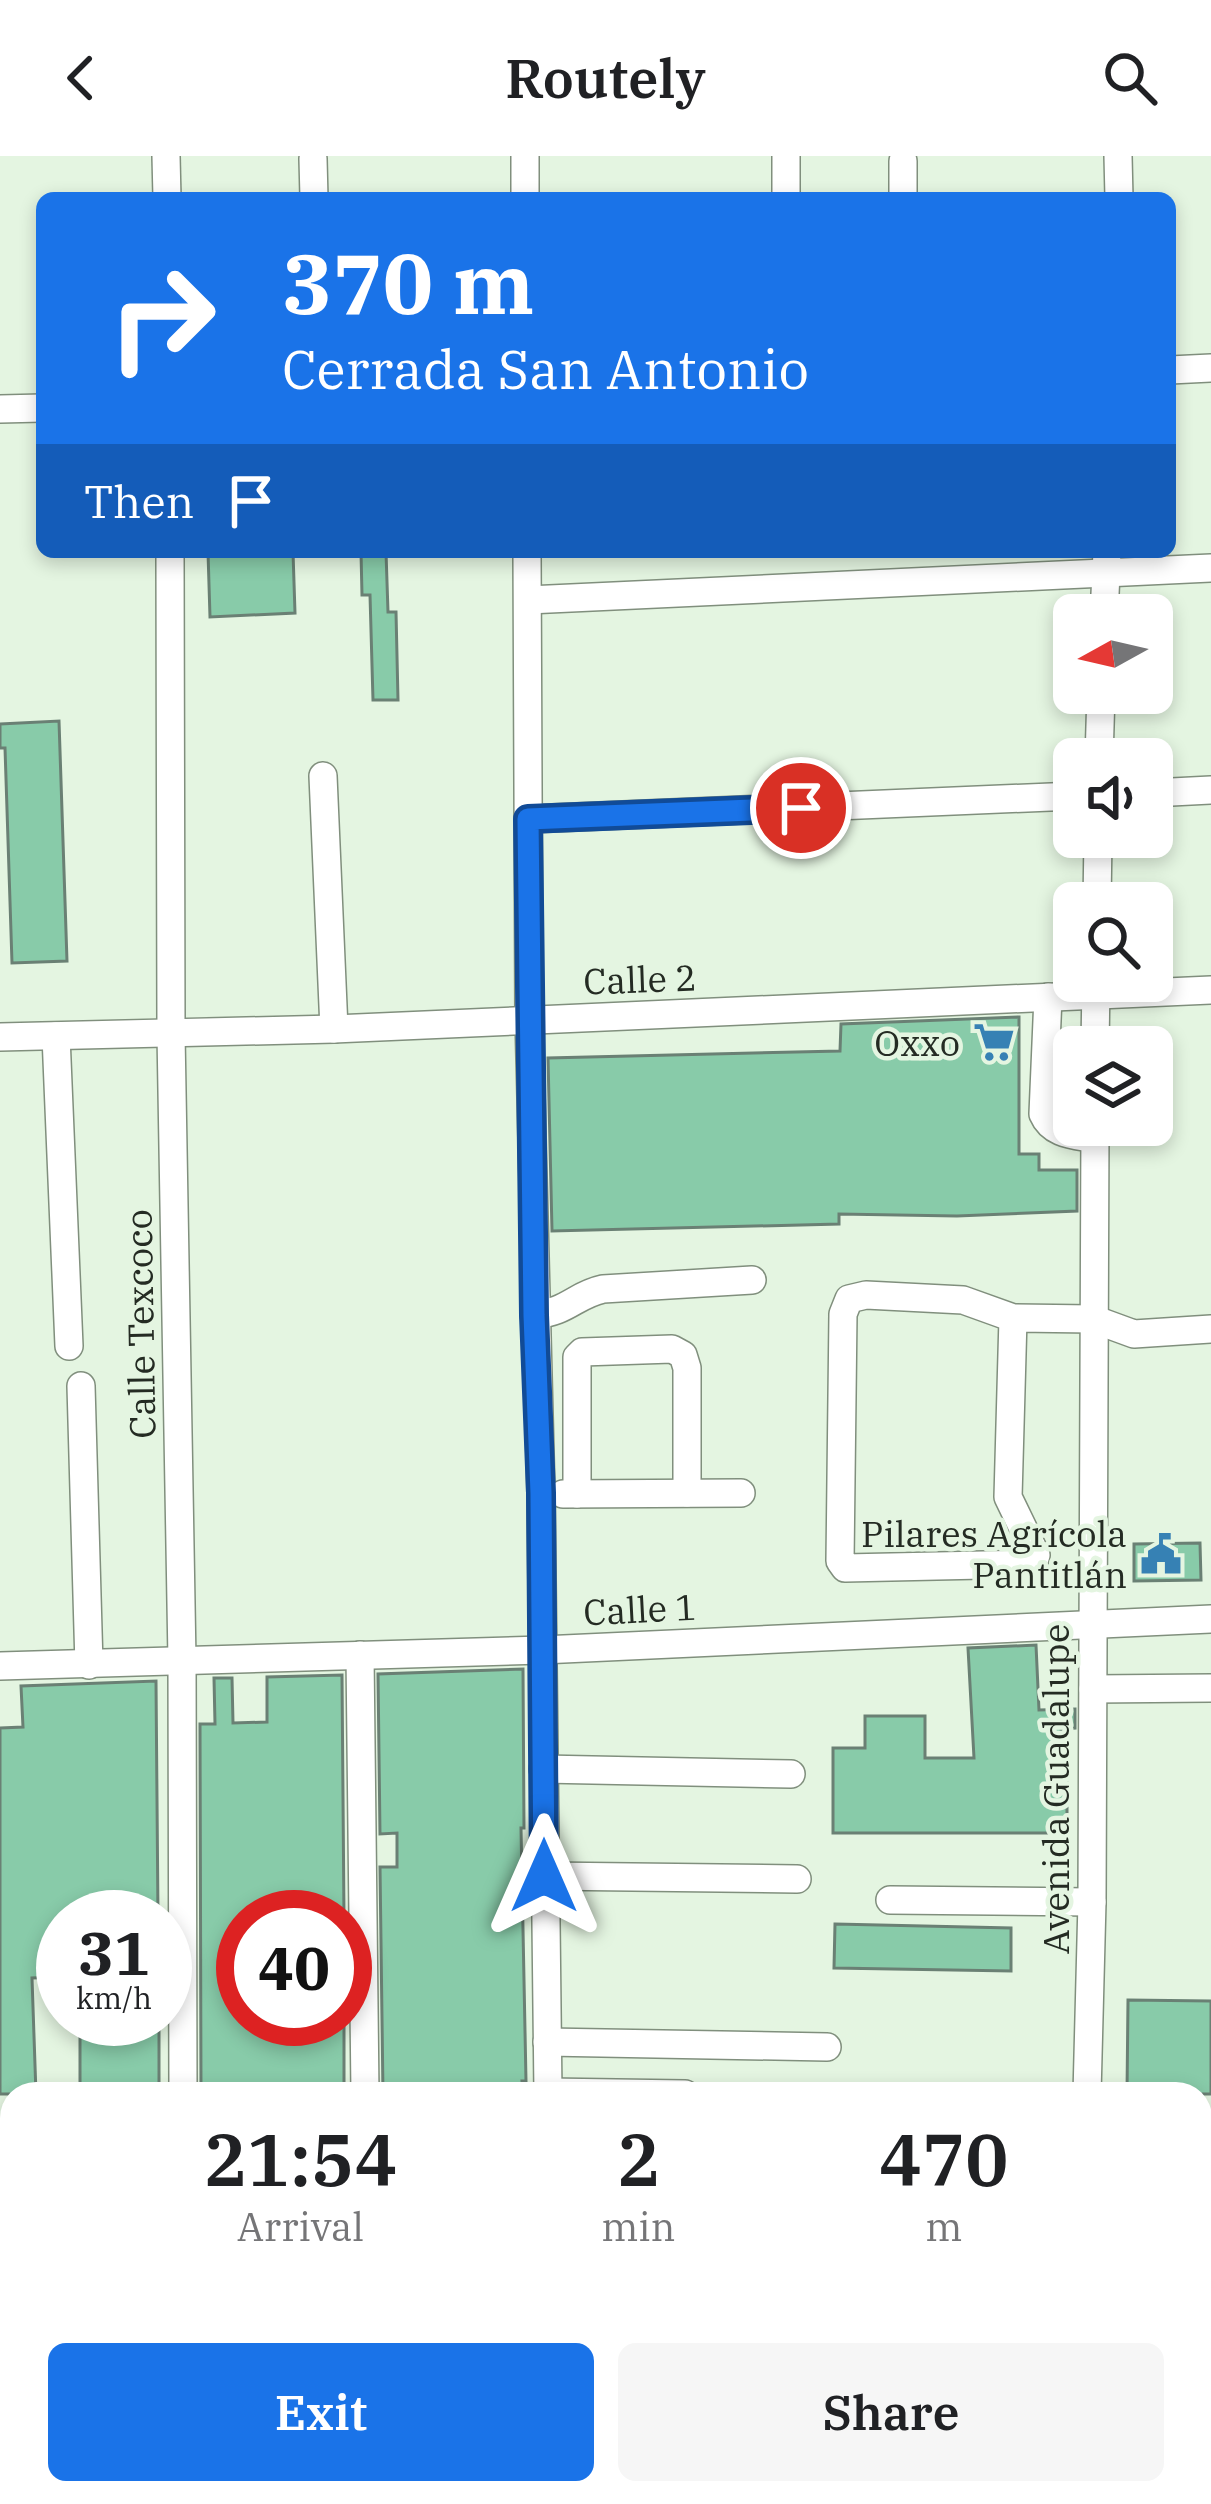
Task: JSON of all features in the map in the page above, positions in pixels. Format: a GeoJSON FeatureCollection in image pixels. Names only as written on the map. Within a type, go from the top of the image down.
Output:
{"type":"FeatureCollection","features":[{"type":"Feature","properties":{"kind":"street"},"geometry":{"type":"LineString","coordinates":[[166,156],[166,192]]}},
{"type":"Feature","properties":{"kind":"street"},"geometry":{"type":"LineString","coordinates":[[525,156],[525,192]]}},
{"type":"Feature","properties":{"kind":"street"},"geometry":{"type":"LineString","coordinates":[[786,156],[786,192]]}},
{"type":"Feature","properties":{"kind":"street"},"geometry":{"type":"LineString","coordinates":[[1118,156],[1119,192]]}},
{"type":"Feature","properties":{"kind":"street"},"geometry":{"type":"LineString","coordinates":[[313,159],[314,192]]}},
{"type":"Feature","properties":{"kind":"street"},"geometry":{"type":"LineString","coordinates":[[903,160],[904,192]]}},
{"type":"Feature","properties":{"kind":"street"},"geometry":{"type":"LineString","coordinates":[[1176,370],[1211,368]]}},
{"type":"Feature","properties":{"kind":"street"},"geometry":{"type":"LineString","coordinates":[[0,409],[36,408]]}},
{"type":"Feature","properties":{"kind":"street","name":"Calle Texcoco"},"geometry":{"type":"LineString","coordinates":[[170,558],[183,2082]]}},
{"type":"Feature","properties":{"kind":"street"},"geometry":{"type":"LineString","coordinates":[[527,558],[529,1019],[541,1493],[548,2082]]}},
{"type":"Feature","properties":{"kind":"street"},"geometry":{"type":"LineString","coordinates":[[527,600],[1106,563],[1211,568]]}},
{"type":"Feature","properties":{"kind":"street"},"geometry":{"type":"LineString","coordinates":[[1105,594],[1106,563]]}},
{"type":"Feature","properties":{"kind":"street"},"geometry":{"type":"LineString","coordinates":[[323,776],[334,1029]]}},
{"type":"Feature","properties":{"kind":"street"},"geometry":{"type":"LineString","coordinates":[[1173,792],[1211,790]]}},
{"type":"Feature","properties":{"kind":"street"},"geometry":{"type":"LineString","coordinates":[[528,819],[1053,797]]}},
{"type":"Feature","properties":{"kind":"street","name":"Calle 2"},"geometry":{"type":"LineString","coordinates":[[1173,989],[1211,990]]}},
{"type":"Feature","properties":{"kind":"street","name":"Calle 2"},"geometry":{"type":"LineString","coordinates":[[0,1037],[334,1029],[1053,996]]}},
{"type":"Feature","properties":{"kind":"street"},"geometry":{"type":"LineString","coordinates":[[1048,997],[1043,1114],[1053,1128]]}},
{"type":"Feature","properties":{"kind":"street"},"geometry":{"type":"LineString","coordinates":[[56,1036],[69,1346]]}},
{"type":"Feature","properties":{"kind":"street","name":"Avenida Guadalupe"},"geometry":{"type":"LineString","coordinates":[[1087,2082],[1095,1146]]}},
{"type":"Feature","properties":{"kind":"street"},"geometry":{"type":"LineString","coordinates":[[534,1315],[561,1311],[603,1289],[752,1280]]}},
{"type":"Feature","properties":{"kind":"street"},"geometry":{"type":"LineString","coordinates":[[1013,1318],[1008,1497],[1036,1555],[1034,1561],[844,1568],[840,1561],[842,1314],[849,1299],[866,1295],[962,1300],[1013,1318],[1094,1318],[1134,1334],[1211,1329]]}},
{"type":"Feature","properties":{"kind":"street"},"geometry":{"type":"LineString","coordinates":[[577,1494],[577,1357],[582,1352],[672,1349],[682,1355],[687,1368],[687,1493]]}},
{"type":"Feature","properties":{"kind":"street"},"geometry":{"type":"LineString","coordinates":[[81,1386],[89,1664]]}},
{"type":"Feature","properties":{"kind":"street"},"geometry":{"type":"LineString","coordinates":[[541,1493],[741,1492]]}},
{"type":"Feature","properties":{"kind":"street","name":"Calle 1"},"geometry":{"type":"LineString","coordinates":[[0,1666],[542,1650],[1211,1619]]}},
{"type":"Feature","properties":{"kind":"street"},"geometry":{"type":"LineString","coordinates":[[360,1655],[365,2082]]}},
{"type":"Feature","properties":{"kind":"street"},"geometry":{"type":"LineString","coordinates":[[1093,1689],[1211,1688]]}},
{"type":"Feature","properties":{"kind":"street"},"geometry":{"type":"LineString","coordinates":[[543,1769],[791,1774]]}},
{"type":"Feature","properties":{"kind":"street"},"geometry":{"type":"LineString","coordinates":[[544,1876],[797,1879]]}},
{"type":"Feature","properties":{"kind":"street"},"geometry":{"type":"LineString","coordinates":[[890,1900],[1092,1901]]}},
{"type":"Feature","properties":{"kind":"street"},"geometry":{"type":"LineString","coordinates":[[547,2042],[827,2048]]}},
{"type":"Feature","properties":{"kind":"building"},"geometry":{"type":"Polygon","coordinates":[[[208,558],[293,558],[295,613],[210,617],[208,558]]]}},
{"type":"Feature","properties":{"kind":"building"},"geometry":{"type":"Polygon","coordinates":[[[361,558],[386,558],[388,612],[396,612],[398,700],[373,700],[370,595],[362,595],[361,558]]]}},
{"type":"Feature","properties":{"kind":"building"},"geometry":{"type":"Polygon","coordinates":[[[59,721],[67,961],[12,963],[5,748],[0,748],[0,724],[59,721]]]}},
{"type":"Feature","properties":{"kind":"building"},"geometry":{"type":"Polygon","coordinates":[[[1019,1017],[1019,1154],[1039,1154],[1039,1170],[1077,1170],[1077,1211],[839,1214],[839,1224],[552,1231],[548,1058],[840,1051],[841,1024],[1019,1017]]]}},
{"type":"Feature","properties":{"kind":"building"},"geometry":{"type":"Polygon","coordinates":[[[1200,1543],[1201,1580],[1134,1581],[1134,1544],[1200,1543]]]}},
{"type":"Feature","properties":{"kind":"building"},"geometry":{"type":"Polygon","coordinates":[[[1036,1645],[1039,1710],[1075,1709],[1075,1728],[1061,1729],[1063,1758],[1067,1758],[1067,1833],[833,1833],[833,1748],[865,1748],[865,1716],[925,1716],[925,1758],[974,1758],[968,1648],[1036,1645]]]}},
{"type":"Feature","properties":{"kind":"building"},"geometry":{"type":"Polygon","coordinates":[[[523,1669],[526,2081],[383,2082],[380,1867],[397,1867],[397,1833],[380,1834],[378,1674],[523,1669]]]}},
{"type":"Feature","properties":{"kind":"building"},"geometry":{"type":"Polygon","coordinates":[[[342,1675],[344,1890],[216,1890],[216,2046],[344,2046],[344,2082],[201,2082],[200,1724],[215,1724],[214,1678],[232,1678],[233,1723],[267,1722],[267,1677],[342,1675]]]}},
{"type":"Feature","properties":{"kind":"building"},"geometry":{"type":"Polygon","coordinates":[[[156,1681],[158,1890],[36,1890],[36,1978],[32,1978],[36,2082],[0,2082],[0,1728],[23,1727],[21,1686],[156,1681]]]}},
{"type":"Feature","properties":{"kind":"building"},"geometry":{"type":"Polygon","coordinates":[[[835,1924],[1011,1928],[1011,1971],[834,1968],[835,1924]]]}},
{"type":"Feature","properties":{"kind":"building"},"geometry":{"type":"Polygon","coordinates":[[[1128,2000],[1211,2001],[1211,2082],[1127,2082],[1128,2000]]]}},
{"type":"Feature","properties":{"kind":"building"},"geometry":{"type":"Polygon","coordinates":[[[80,2046],[159,2046],[159,2082],[80,2082],[80,2046]]]}},
{"type":"Feature","properties":{"kind":"place","name":"Oxxo"},"geometry":{"type":"Point","coordinates":[994,1042]}},
{"type":"Feature","properties":{"kind":"place","name":"Pilares Agrícola Pantitlán"},"geometry":{"type":"Point","coordinates":[1161,1554]}},
{"type":"Feature","properties":{"kind":"route"},"geometry":{"type":"LineString","coordinates":[[544,1876],[528,819],[801,808]]}}]}
